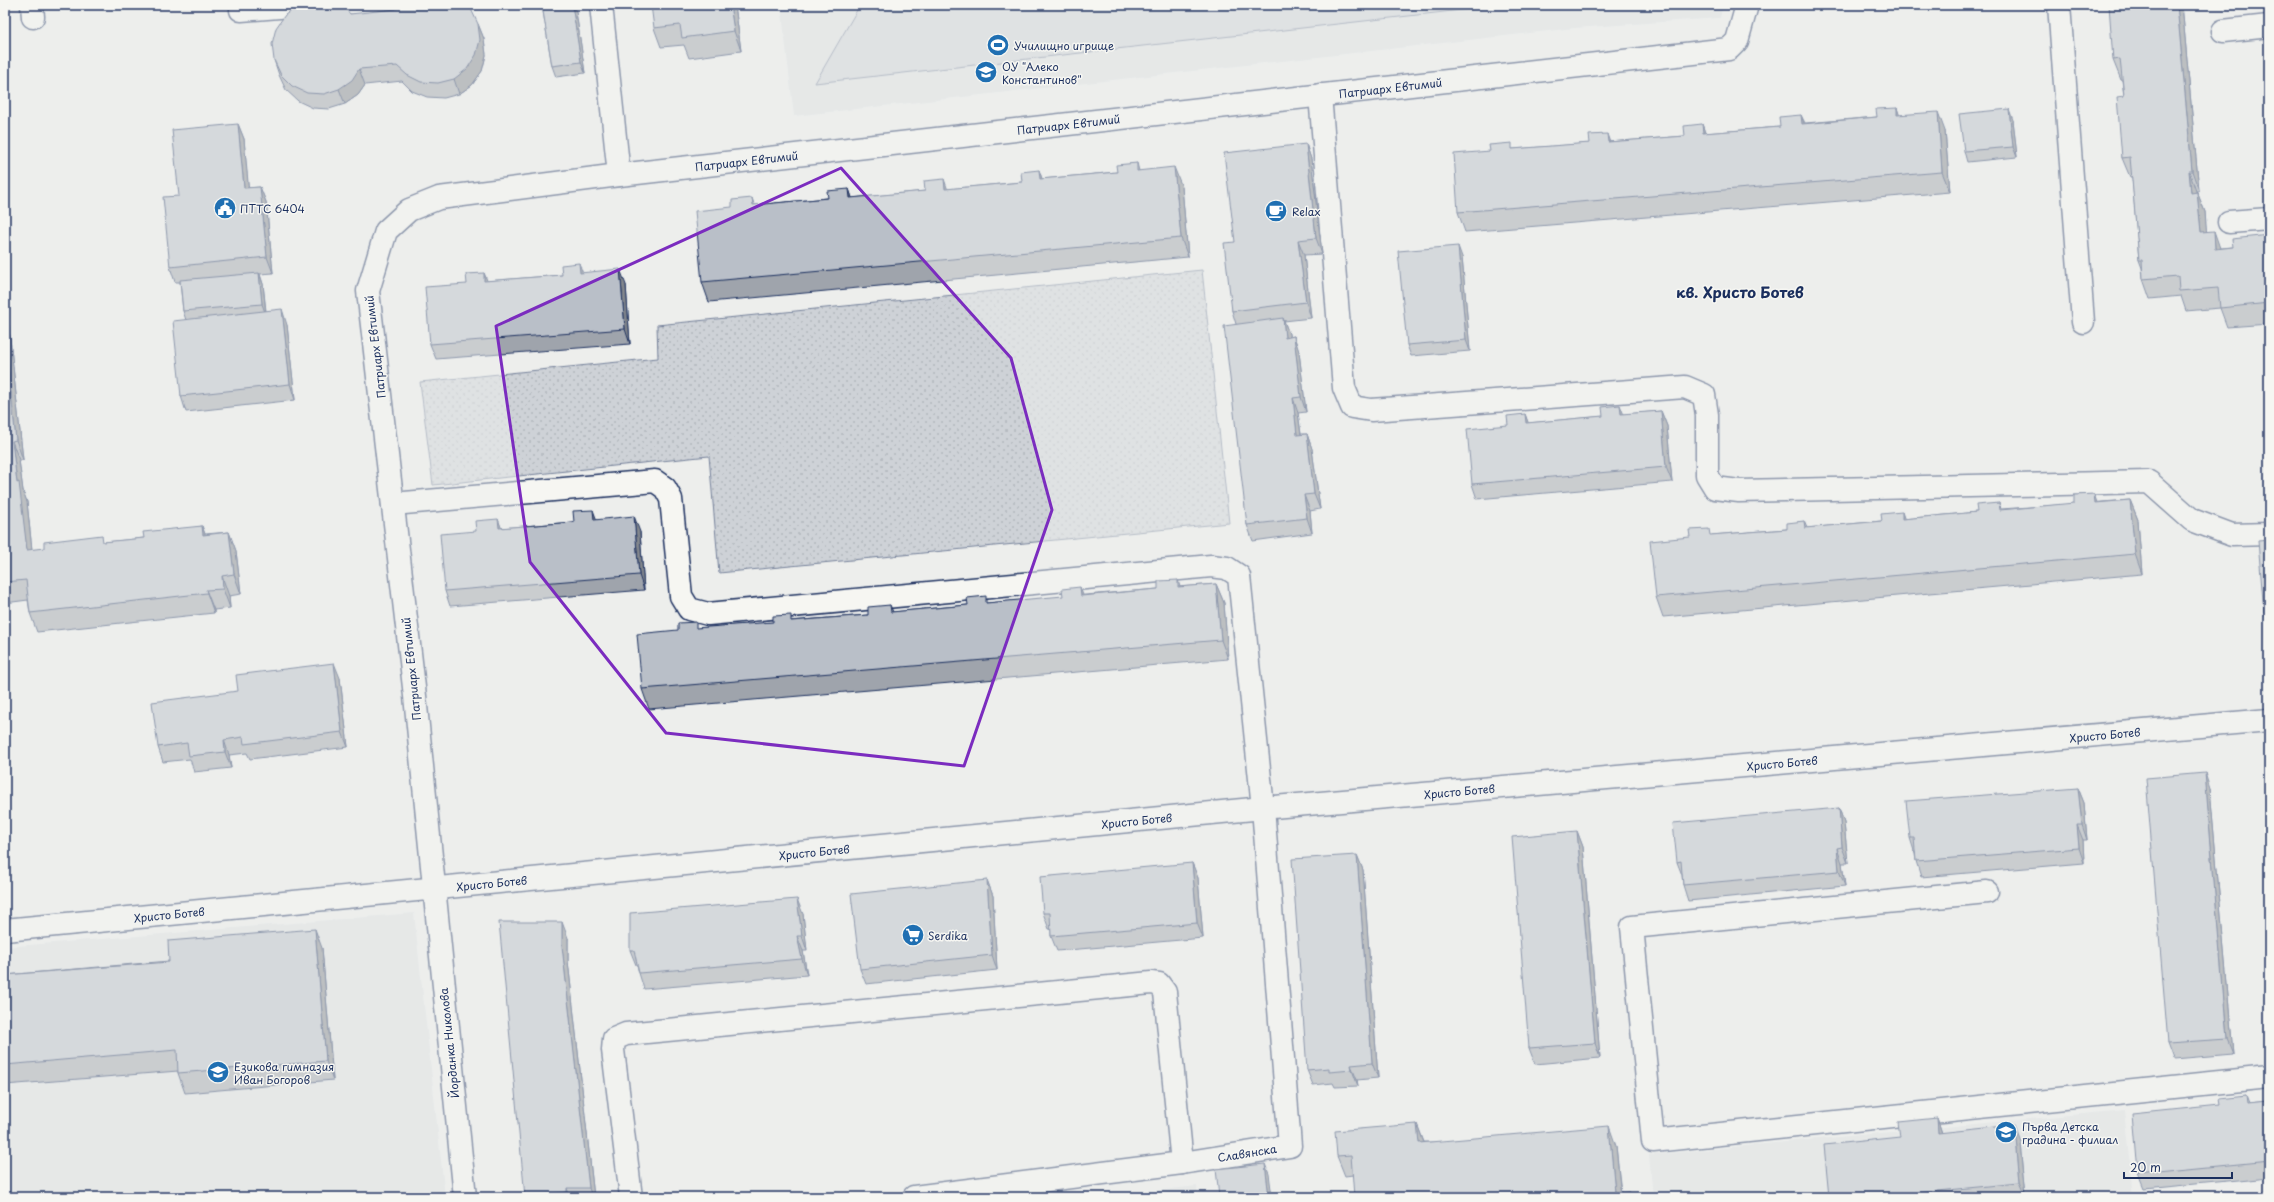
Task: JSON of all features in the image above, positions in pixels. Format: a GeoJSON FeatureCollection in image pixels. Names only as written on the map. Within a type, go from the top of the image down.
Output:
{"type":"FeatureCollection","features":[{"type":"Feature","properties":{"kind":"street"},"geometry":{"type":"LineString","coordinates":[[241,10],[304,5]]}},
{"type":"Feature","properties":{"kind":"street"},"geometry":{"type":"LineString","coordinates":[[601,5],[619,175]]}},
{"type":"Feature","properties":{"kind":"street","name":"Патриарх Евтимий"},"geometry":{"type":"LineString","coordinates":[[434,890],[393,504],[368,291],[386,231],[409,210],[439,198],[619,175],[1730,49],[1737,41],[1748,5]]}},
{"type":"Feature","properties":{"kind":"street"},"geometry":{"type":"LineString","coordinates":[[2059,5],[2083,322]]}},
{"type":"Feature","properties":{"kind":"street"},"geometry":{"type":"LineString","coordinates":[[2223,31],[2269,26]]}},
{"type":"Feature","properties":{"kind":"street"},"geometry":{"type":"LineString","coordinates":[[1320,95],[1344,388],[1352,407],[1371,410],[1685,387],[1704,395],[1707,415],[1707,475],[1715,488],[1739,491],[2149,482],[2192,520],[2232,535],[2269,534]]}},
{"type":"Feature","properties":{"kind":"street"},"geometry":{"type":"LineString","coordinates":[[2229,222],[2269,219]]}},
{"type":"Feature","properties":{"kind":"street"},"geometry":{"type":"LineString","coordinates":[[393,504],[655,481],[666,488],[671,499],[681,596],[689,609],[708,614],[1203,567],[1227,568],[1239,576],[1263,808]]}},
{"type":"Feature","properties":{"kind":"street","name":"Христо Ботев"},"geometry":{"type":"LineString","coordinates":[[5,930],[434,890],[1263,808],[2269,720]]}},
{"type":"Feature","properties":{"kind":"street","name":"Славянска"},"geometry":{"type":"LineString","coordinates":[[914,1197],[1182,1163],[1290,1146],[1263,808]]}},
{"type":"Feature","properties":{"kind":"street","name":"Йорданка Николова"},"geometry":{"type":"LineString","coordinates":[[434,890],[465,1197]]}},
{"type":"Feature","properties":{"kind":"street"},"geometry":{"type":"LineString","coordinates":[[1987,892],[1632,927],[1653,1141],[2269,1077]]}},
{"type":"Feature","properties":{"kind":"street"},"geometry":{"type":"LineString","coordinates":[[631,1197],[613,1050],[614,1039],[626,1034],[1151,983],[1159,984],[1165,992],[1182,1163]]}},
{"type":"Feature","properties":{"kind":"highlighted area"},"geometry":{"type":"Polygon","coordinates":[[[841,168],[1011,358],[1052,510],[964,766],[666,733],[530,562],[496,326],[841,168]]]}},
{"type":"Feature","properties":{"kind":"shaded area","name":"ОУ \"Алеко Константинов\""},"geometry":{"type":"Polygon","coordinates":[[[781,5],[1723,5],[1720,18],[1575,28],[794,116],[781,5]]]}},
{"type":"Feature","properties":{"kind":"shaded area","name":"Училищно игрище"},"geometry":{"type":"Polygon","coordinates":[[[860,5],[1506,5],[815,83],[860,5]]]}},
{"type":"Feature","properties":{"kind":"shaded area"},"geometry":{"type":"Polygon","coordinates":[[[1202,270],[1229,523],[719,573],[709,456],[433,485],[420,382],[658,358],[657,325],[1202,270]]]}},
{"type":"Feature","properties":{"kind":"shaded area","name":"Езикова гимназия Иван Богоров"},"geometry":{"type":"Polygon","coordinates":[[[414,913],[445,1197],[5,1197],[5,947],[414,913]]]}},
{"type":"Feature","properties":{"kind":"shaded area","name":"Първа Детска градина - филиал"},"geometry":{"type":"Polygon","coordinates":[[[2124,1110],[2133,1197],[1653,1197],[1649,1155],[2124,1110]]]}},
{"type":"Feature","properties":{"kind":"shaded area"},"geometry":{"type":"Polygon","coordinates":[[[1197,1186],[1198,1197],[1103,1197],[1197,1186]]]}},
{"type":"Feature","properties":{"kind":"building"},"geometry":{"type":"Polygon","coordinates":[[[299,5],[338,5],[345,8],[350,14],[396,9],[400,5],[467,5],[471,9],[478,24],[480,40],[476,55],[467,69],[454,79],[438,83],[421,82],[407,75],[397,66],[359,69],[352,80],[339,89],[324,94],[307,93],[292,86],[281,75],[274,60],[272,44],[276,28],[285,15],[299,5]]]}},
{"type":"Feature","properties":{"kind":"building"},"geometry":{"type":"Polygon","coordinates":[[[542,5],[572,5],[581,62],[552,66],[542,5]]]}},
{"type":"Feature","properties":{"kind":"building"},"geometry":{"type":"Polygon","coordinates":[[[651,5],[730,5],[734,31],[682,38],[680,25],[654,28],[651,5]]]}},
{"type":"Feature","properties":{"kind":"building"},"geometry":{"type":"Polygon","coordinates":[[[2109,5],[2177,5],[2192,171],[2189,171],[2191,193],[2197,192],[2201,232],[2214,231],[2215,249],[2233,247],[2232,239],[2269,235],[2269,303],[2220,308],[2218,288],[2179,291],[2178,276],[2143,279],[2142,260],[2139,260],[2130,157],[2122,158],[2117,97],[2124,96],[2120,59],[2113,60],[2109,5]]]}},
{"type":"Feature","properties":{"kind":"building"},"geometry":{"type":"Polygon","coordinates":[[[1897,108],[1897,115],[1938,112],[1942,172],[1458,212],[1454,154],[1490,151],[1489,145],[1512,143],[1512,149],[1590,143],[1589,135],[1607,134],[1608,142],[1685,136],[1684,126],[1702,124],[1703,133],[1780,127],[1779,117],[1801,115],[1802,124],[1877,117],[1876,109],[1897,108]]]}},
{"type":"Feature","properties":{"kind":"building"},"geometry":{"type":"Polygon","coordinates":[[[2009,109],[2013,147],[1964,151],[1959,114],[2009,109]]]}},
{"type":"Feature","properties":{"kind":"building","name":"ПТТС 6404"},"geometry":{"type":"Polygon","coordinates":[[[238,124],[244,188],[260,187],[267,257],[170,267],[163,197],[179,196],[172,130],[238,124]]]}},
{"type":"Feature","properties":{"kind":"building","name":"Relax"},"geometry":{"type":"Polygon","coordinates":[[[1306,144],[1316,238],[1298,240],[1306,302],[1232,311],[1224,243],[1235,242],[1224,153],[1306,144]]]}},
{"type":"Feature","properties":{"kind":"building"},"geometry":{"type":"Polygon","coordinates":[[[1137,163],[1137,171],[1174,167],[1181,238],[702,282],[695,211],[732,207],[732,200],[752,198],[753,205],[828,198],[827,191],[849,189],[850,198],[925,191],[924,181],[944,179],[945,189],[1022,182],[1021,172],[1039,170],[1040,179],[1117,172],[1116,165],[1137,163]]]}},
{"type":"Feature","properties":{"kind":"building"},"geometry":{"type":"Polygon","coordinates":[[[1458,246],[1466,340],[1407,345],[1398,251],[1458,246]]]}},
{"type":"Feature","properties":{"kind":"building"},"geometry":{"type":"Polygon","coordinates":[[[579,263],[580,273],[620,269],[625,329],[430,344],[425,287],[467,284],[466,274],[484,273],[484,281],[562,275],[561,265],[579,263]]]}},
{"type":"Feature","properties":{"kind":"building"},"geometry":{"type":"Polygon","coordinates":[[[259,273],[262,304],[183,311],[180,280],[259,273]]]}},
{"type":"Feature","properties":{"kind":"building"},"geometry":{"type":"Polygon","coordinates":[[[282,309],[290,384],[181,396],[173,321],[282,309]]]}},
{"type":"Feature","properties":{"kind":"building"},"geometry":{"type":"Polygon","coordinates":[[[1283,318],[1285,338],[1294,336],[1301,397],[1293,398],[1297,435],[1307,434],[1314,494],[1304,495],[1307,518],[1247,525],[1224,326],[1283,318]]]}},
{"type":"Feature","properties":{"kind":"building"},"geometry":{"type":"Polygon","coordinates":[[[5,338],[16,440],[12,441],[17,483],[19,482],[27,550],[44,548],[44,542],[102,535],[103,542],[144,538],[143,532],[202,526],[203,535],[229,532],[234,574],[222,576],[223,589],[206,590],[207,593],[30,613],[26,580],[5,582],[5,338]]]}},
{"type":"Feature","properties":{"kind":"building"},"geometry":{"type":"Polygon","coordinates":[[[1620,405],[1621,414],[1661,411],[1666,467],[1472,484],[1467,429],[1508,425],[1507,416],[1525,414],[1526,423],[1603,416],[1602,407],[1620,405]]]}},
{"type":"Feature","properties":{"kind":"building"},"geometry":{"type":"Polygon","coordinates":[[[2094,494],[2095,503],[2130,500],[2135,554],[1656,597],[1650,541],[1690,537],[1689,530],[1709,529],[1710,535],[1787,529],[1787,523],[1804,521],[1805,528],[1882,521],[1881,514],[1902,512],[1902,519],[1977,512],[1976,505],[1999,503],[2000,510],[2074,503],[2074,495],[2094,494]]]}},
{"type":"Feature","properties":{"kind":"building"},"geometry":{"type":"Polygon","coordinates":[[[593,510],[594,520],[634,516],[639,575],[445,591],[440,534],[476,531],[475,521],[498,519],[499,528],[574,522],[573,511],[593,510]]]}},
{"type":"Feature","properties":{"kind":"building"},"geometry":{"type":"Polygon","coordinates":[[[2269,540],[2269,612],[2264,613],[2258,541],[2269,540]]]}},
{"type":"Feature","properties":{"kind":"building"},"geometry":{"type":"Polygon","coordinates":[[[1178,580],[1178,587],[1216,584],[1221,640],[642,689],[637,634],[678,630],[678,623],[696,622],[696,628],[773,622],[773,616],[791,615],[791,621],[868,615],[868,607],[890,605],[891,612],[968,605],[967,598],[986,596],[986,603],[1063,596],[1062,589],[1080,587],[1081,596],[1158,589],[1158,581],[1178,580]]]}},
{"type":"Feature","properties":{"kind":"building"},"geometry":{"type":"Polygon","coordinates":[[[334,663],[342,732],[244,744],[243,737],[224,740],[225,752],[189,756],[187,743],[158,747],[152,702],[238,691],[236,675],[334,663]]]}},
{"type":"Feature","properties":{"kind":"building"},"geometry":{"type":"Polygon","coordinates":[[[2205,773],[2227,1039],[2168,1043],[2146,778],[2205,773]]]}},
{"type":"Feature","properties":{"kind":"building"},"geometry":{"type":"Polygon","coordinates":[[[2078,788],[2082,825],[2077,825],[2079,848],[1916,861],[1914,838],[1910,838],[1906,801],[2078,788]]]}},
{"type":"Feature","properties":{"kind":"building"},"geometry":{"type":"Polygon","coordinates":[[[1839,808],[1842,847],[1837,848],[1839,871],[1683,885],[1681,861],[1677,862],[1673,823],[1839,808]]]}},
{"type":"Feature","properties":{"kind":"building"},"geometry":{"type":"Polygon","coordinates":[[[1577,831],[1595,1043],[1529,1048],[1512,837],[1577,831]]]}},
{"type":"Feature","properties":{"kind":"building"},"geometry":{"type":"Polygon","coordinates":[[[1357,855],[1372,1063],[1351,1065],[1352,1070],[1329,1072],[1329,1068],[1307,1070],[1292,859],[1357,855]]]}},
{"type":"Feature","properties":{"kind":"building"},"geometry":{"type":"Polygon","coordinates":[[[1192,863],[1197,923],[1051,936],[1050,913],[1043,913],[1040,877],[1192,863]]]}},
{"type":"Feature","properties":{"kind":"building"},"geometry":{"type":"Polygon","coordinates":[[[987,880],[992,955],[860,969],[851,894],[987,880]]]}},
{"type":"Feature","properties":{"kind":"building"},"geometry":{"type":"Polygon","coordinates":[[[797,899],[802,936],[797,936],[802,959],[639,973],[634,950],[630,950],[630,913],[797,899]]]}},
{"type":"Feature","properties":{"kind":"building"},"geometry":{"type":"Polygon","coordinates":[[[499,922],[562,922],[562,946],[589,1188],[567,1188],[567,1192],[525,1197],[499,922]]]}},
{"type":"Feature","properties":{"kind":"building"},"geometry":{"type":"Polygon","coordinates":[[[315,929],[326,1061],[178,1073],[177,1050],[5,1065],[5,975],[169,962],[168,941],[315,929]]]}},
{"type":"Feature","properties":{"kind":"building"},"geometry":{"type":"Polygon","coordinates":[[[2245,1095],[2246,1103],[2269,1101],[2269,1161],[2137,1174],[2132,1113],[2219,1104],[2218,1098],[2245,1095]]]}},
{"type":"Feature","properties":{"kind":"building"},"geometry":{"type":"Polygon","coordinates":[[[1937,1118],[1938,1133],[2014,1125],[2019,1183],[1875,1197],[1829,1197],[1824,1145],[1900,1137],[1898,1122],[1937,1118]]]}},
{"type":"Feature","properties":{"kind":"building"},"geometry":{"type":"Polygon","coordinates":[[[1417,1124],[1419,1143],[1609,1126],[1615,1193],[1629,1192],[1630,1197],[1354,1197],[1351,1155],[1337,1156],[1335,1131],[1417,1124]]]}},
{"type":"Feature","properties":{"kind":"building"},"geometry":{"type":"Polygon","coordinates":[[[1265,1164],[1269,1197],[1219,1197],[1216,1169],[1265,1164]]]}},
{"type":"Feature","properties":{"kind":"place","name":"Училищно игрище"},"geometry":{"type":"Point","coordinates":[998,45]}},
{"type":"Feature","properties":{"kind":"place","name":"ОУ \"Алеко Константинов\""},"geometry":{"type":"Point","coordinates":[986,72]}},
{"type":"Feature","properties":{"kind":"place","name":"ПТТС 6404"},"geometry":{"type":"Point","coordinates":[225,208]}},
{"type":"Feature","properties":{"kind":"place","name":"Relax"},"geometry":{"type":"Point","coordinates":[1276,211]}},
{"type":"Feature","properties":{"kind":"place","name":"Serdika"},"geometry":{"type":"Point","coordinates":[913,935]}},
{"type":"Feature","properties":{"kind":"place","name":"Езикова гимназия Иван Богоров"},"geometry":{"type":"Point","coordinates":[218,1072]}},
{"type":"Feature","properties":{"kind":"place","name":"Първа Детска градина - филиал"},"geometry":{"type":"Point","coordinates":[2006,1132]}},
{"type":"Feature","properties":{"kind":"district","name":"кв. Христо Ботев"},"geometry":{"type":"Point","coordinates":[1740,291]}}]}
